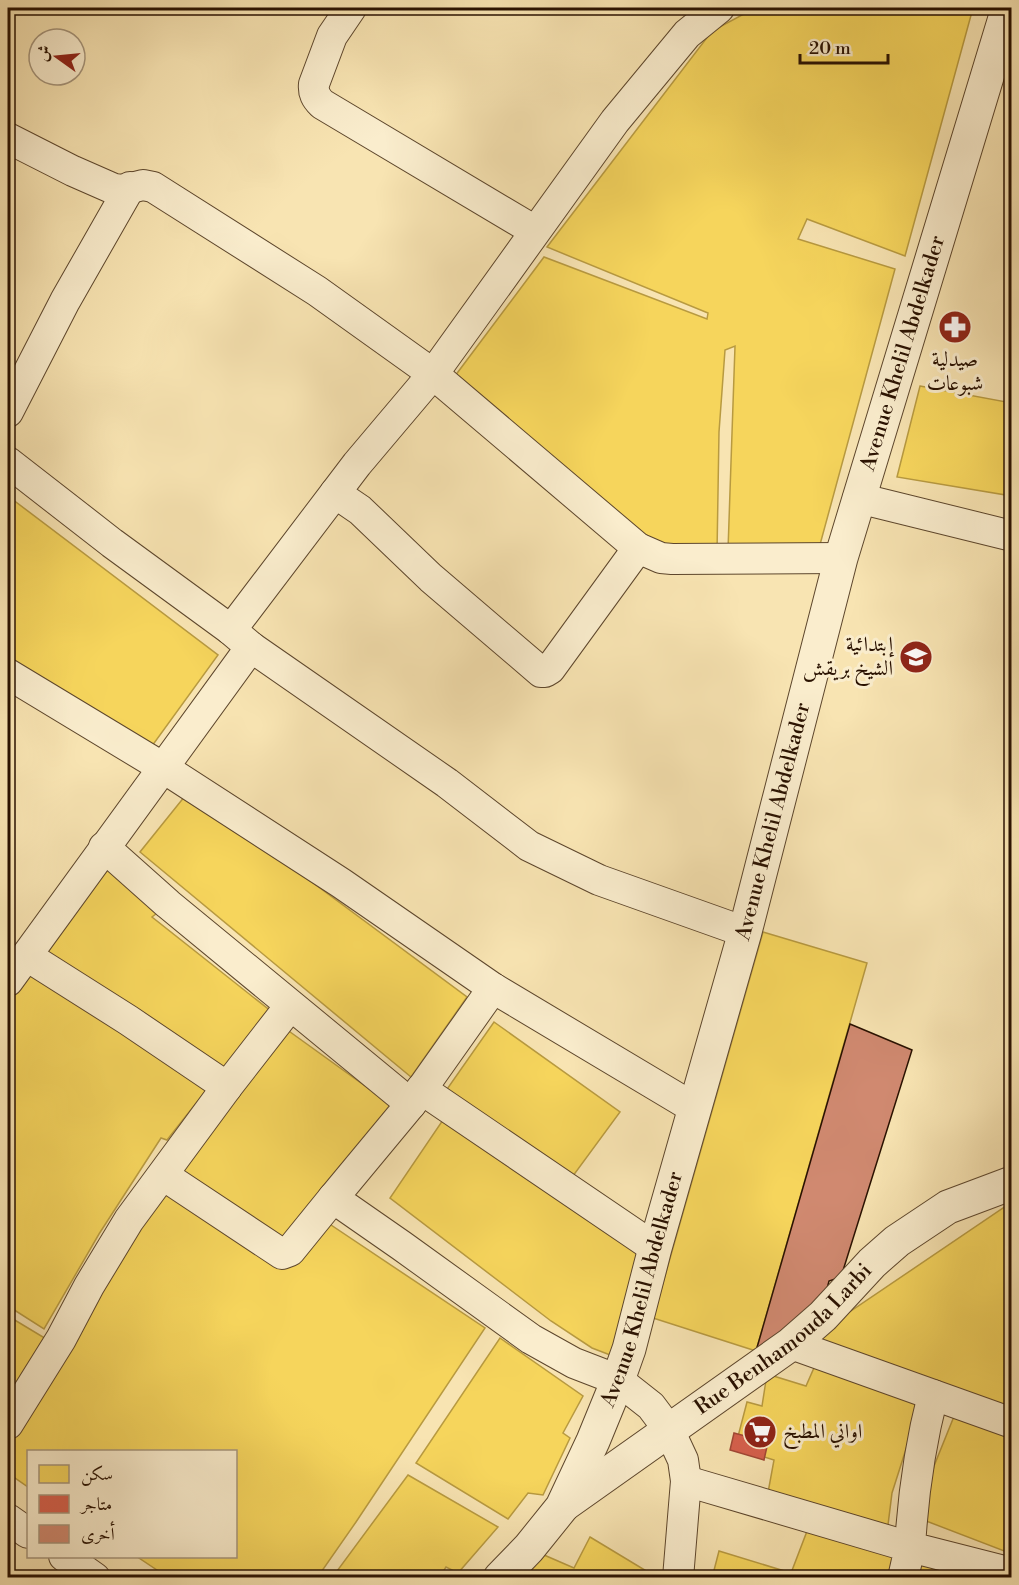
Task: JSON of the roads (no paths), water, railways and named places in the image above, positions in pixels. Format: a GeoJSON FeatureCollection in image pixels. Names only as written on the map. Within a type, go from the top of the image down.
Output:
{"type":"FeatureCollection","features":[{"type":"Feature","properties":{"kind":"street"},"geometry":{"type":"LineString","coordinates":[[351,8],[332,36],[314,84],[317,99],[535,231]]}},
{"type":"Feature","properties":{"kind":"street"},"geometry":{"type":"LineString","coordinates":[[8,981],[162,767],[335,493],[433,374],[615,121],[687,34],[718,8]]}},
{"type":"Feature","properties":{"kind":"street","name":"Avenue Khelil Abdelkader"},"geometry":{"type":"LineString","coordinates":[[500,1578],[529,1548],[562,1507],[618,1380],[745,932],[858,498],[1008,8]]}},
{"type":"Feature","properties":{"kind":"street"},"geometry":{"type":"LineString","coordinates":[[8,138],[114,189],[123,190],[143,185],[153,187],[317,291],[433,374],[638,548],[661,558],[672,559],[841,558]]}},
{"type":"Feature","properties":{"kind":"street"},"geometry":{"type":"LineString","coordinates":[[8,412],[65,301],[130,188]]}},
{"type":"Feature","properties":{"kind":"street"},"geometry":{"type":"LineString","coordinates":[[8,462],[241,639],[447,783],[529,846],[599,880],[745,932]]}},
{"type":"Feature","properties":{"kind":"street"},"geometry":{"type":"LineString","coordinates":[[335,493],[360,510],[431,578],[541,672],[550,669],[638,548]]}},
{"type":"Feature","properties":{"kind":"street"},"geometry":{"type":"LineString","coordinates":[[858,498],[1011,536]]}},
{"type":"Feature","properties":{"kind":"street"},"geometry":{"type":"LineString","coordinates":[[8,674],[162,767],[341,883],[493,988],[694,1108]]}},
{"type":"Feature","properties":{"kind":"street"},"geometry":{"type":"LineString","coordinates":[[104,847],[290,1006],[416,1096],[655,1248]]}},
{"type":"Feature","properties":{"kind":"street"},"geometry":{"type":"LineString","coordinates":[[27,956],[128,1020],[227,1087]]}},
{"type":"Feature","properties":{"kind":"street"},"geometry":{"type":"LineString","coordinates":[[163,1175],[282,1254],[290,1251],[416,1096],[493,988]]}},
{"type":"Feature","properties":{"kind":"street"},"geometry":{"type":"LineString","coordinates":[[8,1424],[61,1339],[89,1286],[129,1220],[290,1006]]}},
{"type":"Feature","properties":{"kind":"street","name":"Rue Benhamouda Larbi"},"geometry":{"type":"LineString","coordinates":[[562,1507],[791,1344],[823,1316],[872,1263],[897,1240],[948,1208],[1011,1183]]}},
{"type":"Feature","properties":{"kind":"street"},"geometry":{"type":"LineString","coordinates":[[333,1198],[531,1339],[574,1363],[618,1380],[651,1406],[669,1430],[683,1460],[686,1481],[678,1578]]}},
{"type":"Feature","properties":{"kind":"street"},"geometry":{"type":"LineString","coordinates":[[791,1344],[1011,1423]]}},
{"type":"Feature","properties":{"kind":"street"},"geometry":{"type":"LineString","coordinates":[[903,1578],[910,1547],[913,1496],[933,1395]]}},
{"type":"Feature","properties":{"kind":"street"},"geometry":{"type":"LineString","coordinates":[[686,1481],[910,1547],[1011,1572]]}},
{"type":"Feature","properties":{"kind":"street"},"geometry":{"type":"LineString","coordinates":[[8,1519],[27,1532]]}},
{"type":"Feature","properties":{"kind":"street"},"geometry":{"type":"LineString","coordinates":[[65,1558],[95,1578]]}},
{"type":"Feature","properties":{"kind":"place","name":"صيدلية شبوعات"},"geometry":{"type":"Point","coordinates":[955,327]}},
{"type":"Feature","properties":{"kind":"place","name":"إبتدائية الشيخ بريقش"},"geometry":{"type":"Point","coordinates":[916,657]}},
{"type":"Feature","properties":{"kind":"place","name":"اواني المطبخ"},"geometry":{"type":"Point","coordinates":[760,1432]}}]}
